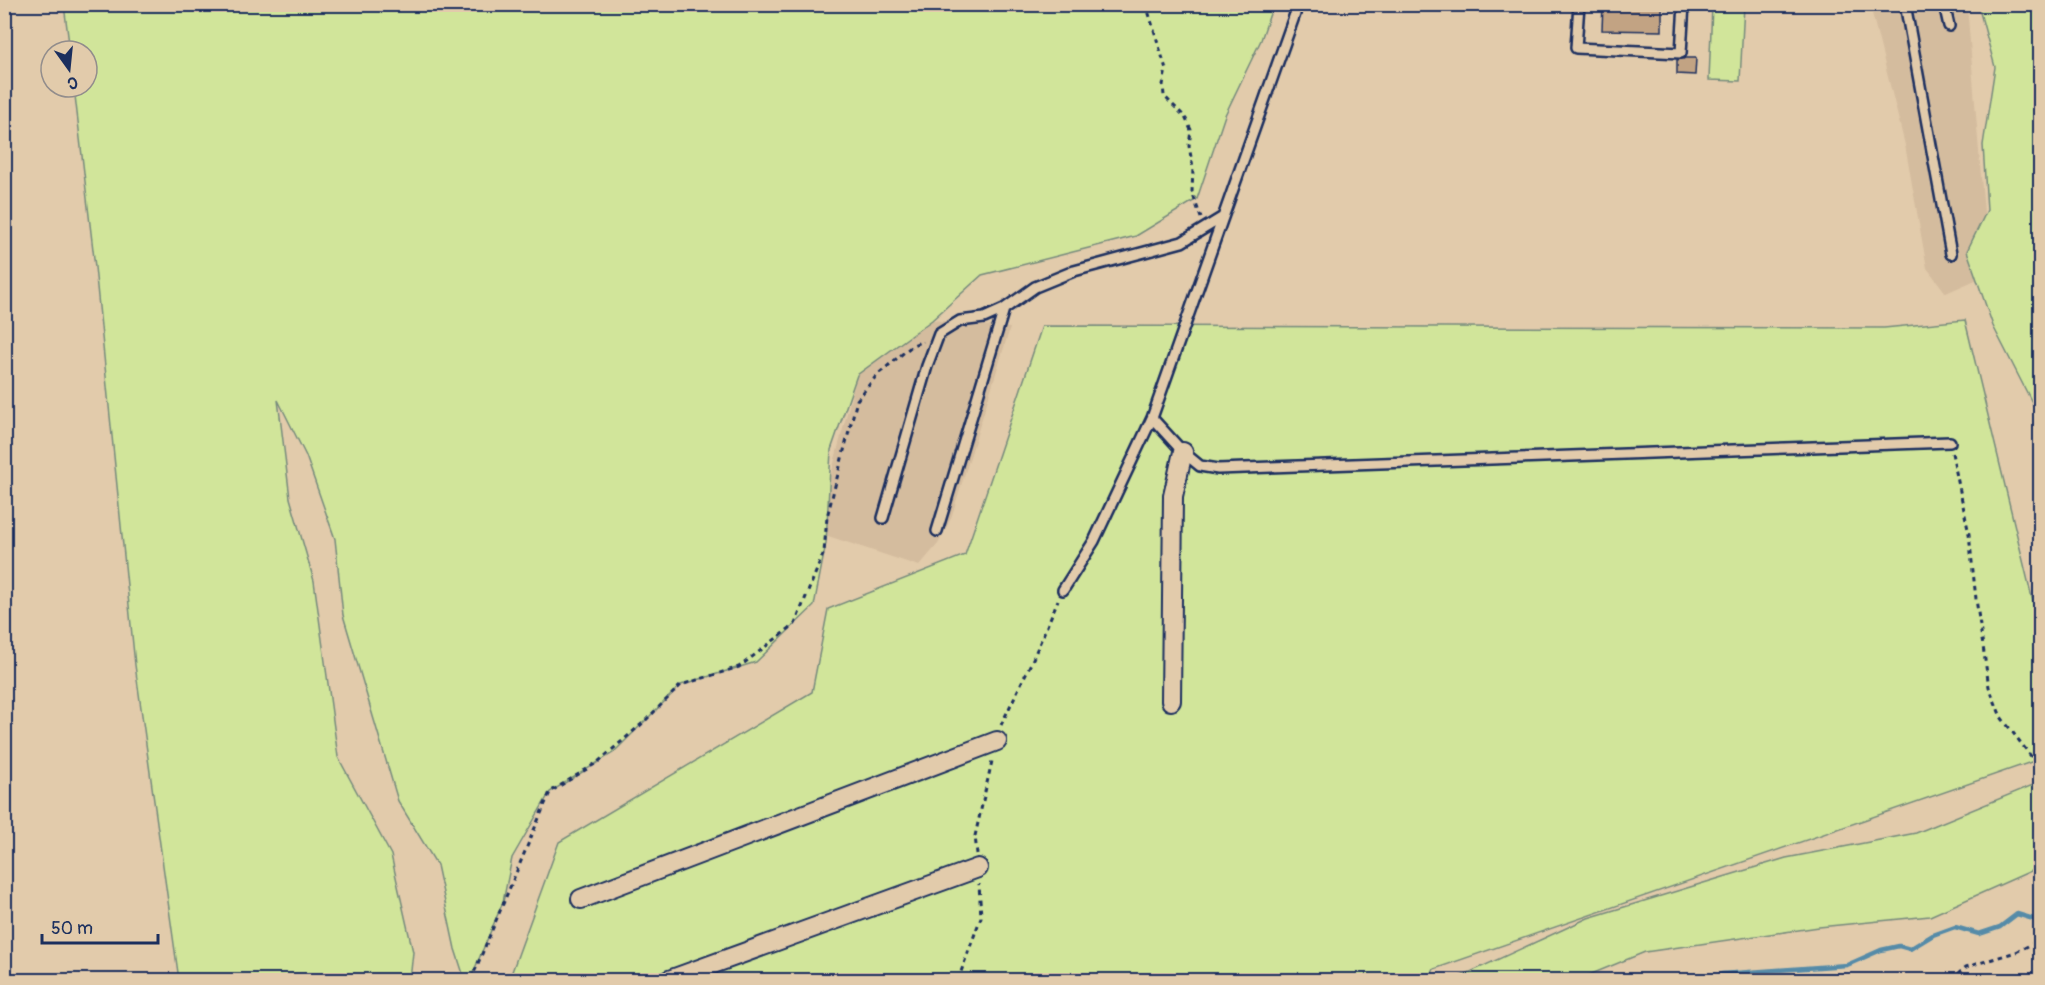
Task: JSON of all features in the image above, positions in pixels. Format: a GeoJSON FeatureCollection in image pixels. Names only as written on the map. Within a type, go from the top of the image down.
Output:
{"type":"FeatureCollection","features":[{"type":"Feature","properties":{"kind":"street"},"geometry":{"type":"LineString","coordinates":[[1171,701],[1173,496],[1183,452]]}},
{"type":"Feature","properties":{"kind":"street"},"geometry":{"type":"LineString","coordinates":[[581,899],[997,741]]}},
{"type":"Feature","properties":{"kind":"street"},"geometry":{"type":"LineString","coordinates":[[669,981],[978,868]]}},
{"type":"Feature","properties":{"kind":"lane"},"geometry":{"type":"LineString","coordinates":[[1063,590],[1094,541],[1152,417],[1291,25],[1296,4]]}},
{"type":"Feature","properties":{"kind":"lane"},"geometry":{"type":"LineString","coordinates":[[1579,4],[1576,48],[1681,53],[1684,4]]}},
{"type":"Feature","properties":{"kind":"lane"},"geometry":{"type":"LineString","coordinates":[[1905,4],[1951,254]]}},
{"type":"Feature","properties":{"kind":"lane"},"geometry":{"type":"LineString","coordinates":[[1944,4],[1949,26]]}},
{"type":"Feature","properties":{"kind":"lane"},"geometry":{"type":"LineString","coordinates":[[883,518],[927,366],[939,334],[960,321],[984,318],[1004,309],[1035,287],[1074,271],[1182,242],[1223,217]]}},
{"type":"Feature","properties":{"kind":"lane"},"geometry":{"type":"LineString","coordinates":[[937,531],[1004,309]]}},
{"type":"Feature","properties":{"kind":"lane"},"geometry":{"type":"LineString","coordinates":[[1152,417],[1183,452],[1200,466],[1218,470],[1950,442]]}},
{"type":"Feature","properties":{"kind":"path"},"geometry":{"type":"LineString","coordinates":[[1146,4],[1166,69],[1163,85],[1164,96],[1185,117],[1191,130],[1189,146],[1193,168],[1192,192],[1200,217],[1207,227]]}},
{"type":"Feature","properties":{"kind":"path"},"geometry":{"type":"LineString","coordinates":[[471,981],[550,792],[598,762],[644,722],[681,685],[739,667],[795,624],[824,552],[827,517],[857,400],[877,375],[913,345],[939,334]]}},
{"type":"Feature","properties":{"kind":"path"},"geometry":{"type":"LineString","coordinates":[[1950,442],[1970,534],[1976,599],[1989,687],[2001,717],[2040,768]]}},
{"type":"Feature","properties":{"kind":"path"},"geometry":{"type":"LineString","coordinates":[[958,981],[981,917],[975,836],[999,729],[1063,590]]}},
{"type":"Feature","properties":{"kind":"path"},"geometry":{"type":"LineString","coordinates":[[1951,981],[1966,968],[2016,952],[2040,940]]}},
{"type":"Feature","properties":{"kind":"shaded area"},"geometry":{"type":"Polygon","coordinates":[[[1870,5],[1967,5],[1989,274],[1946,293],[1927,268],[1905,145],[1870,5]]]}},
{"type":"Feature","properties":{"kind":"shaded area"},"geometry":{"type":"Polygon","coordinates":[[[932,320],[1010,328],[951,518],[938,544],[919,566],[816,532],[857,375],[932,320]]]}},
{"type":"Feature","properties":{"kind":"green space"},"geometry":{"type":"Polygon","coordinates":[[[64,4],[1273,5],[1261,40],[1225,115],[1197,199],[1136,236],[982,275],[932,320],[857,375],[831,450],[826,543],[814,606],[756,662],[681,685],[613,753],[550,792],[512,858],[503,902],[470,980],[465,980],[455,949],[437,865],[398,801],[343,615],[335,539],[306,456],[278,400],[290,498],[314,581],[338,757],[391,855],[413,952],[410,980],[179,980],[135,665],[95,267],[75,99],[99,99],[99,39],[68,39],[64,4]]]}},
{"type":"Feature","properties":{"kind":"green space"},"geometry":{"type":"Polygon","coordinates":[[[1712,5],[1744,5],[1740,81],[1709,80],[1712,5]]]}},
{"type":"Feature","properties":{"kind":"green space"},"geometry":{"type":"Polygon","coordinates":[[[1978,5],[2040,5],[2040,418],[1993,326],[1967,251],[1987,210],[1983,145],[1995,67],[1978,5]]]}},
{"type":"Feature","properties":{"kind":"green space"},"geometry":{"type":"Polygon","coordinates":[[[1965,320],[2040,631],[2040,759],[1434,969],[1429,980],[509,980],[559,842],[812,692],[828,609],[965,555],[1042,326],[1884,328],[1965,320]]]}},
{"type":"Feature","properties":{"kind":"green space"},"geometry":{"type":"Polygon","coordinates":[[[2040,782],[2040,867],[1930,916],[1819,927],[1645,952],[1577,980],[1453,980],[1588,918],[1786,858],[1916,833],[2040,782]]]}},
{"type":"Feature","properties":{"kind":"building"},"geometry":{"type":"Polygon","coordinates":[[[1603,4],[1662,4],[1662,31],[1602,30],[1603,4]]]}},
{"type":"Feature","properties":{"kind":"building"},"geometry":{"type":"Polygon","coordinates":[[[1696,58],[1695,75],[1677,74],[1677,60],[1696,58]]]}},
{"type":"Feature","properties":{"kind":"waterway"},"geometry":{"type":"LineString","coordinates":[[1709,980],[1722,974],[1847,965],[1881,950],[1899,946],[1910,949],[1933,935],[1955,927],[1979,934],[2000,927],[2017,914],[2040,921]]}}]}
